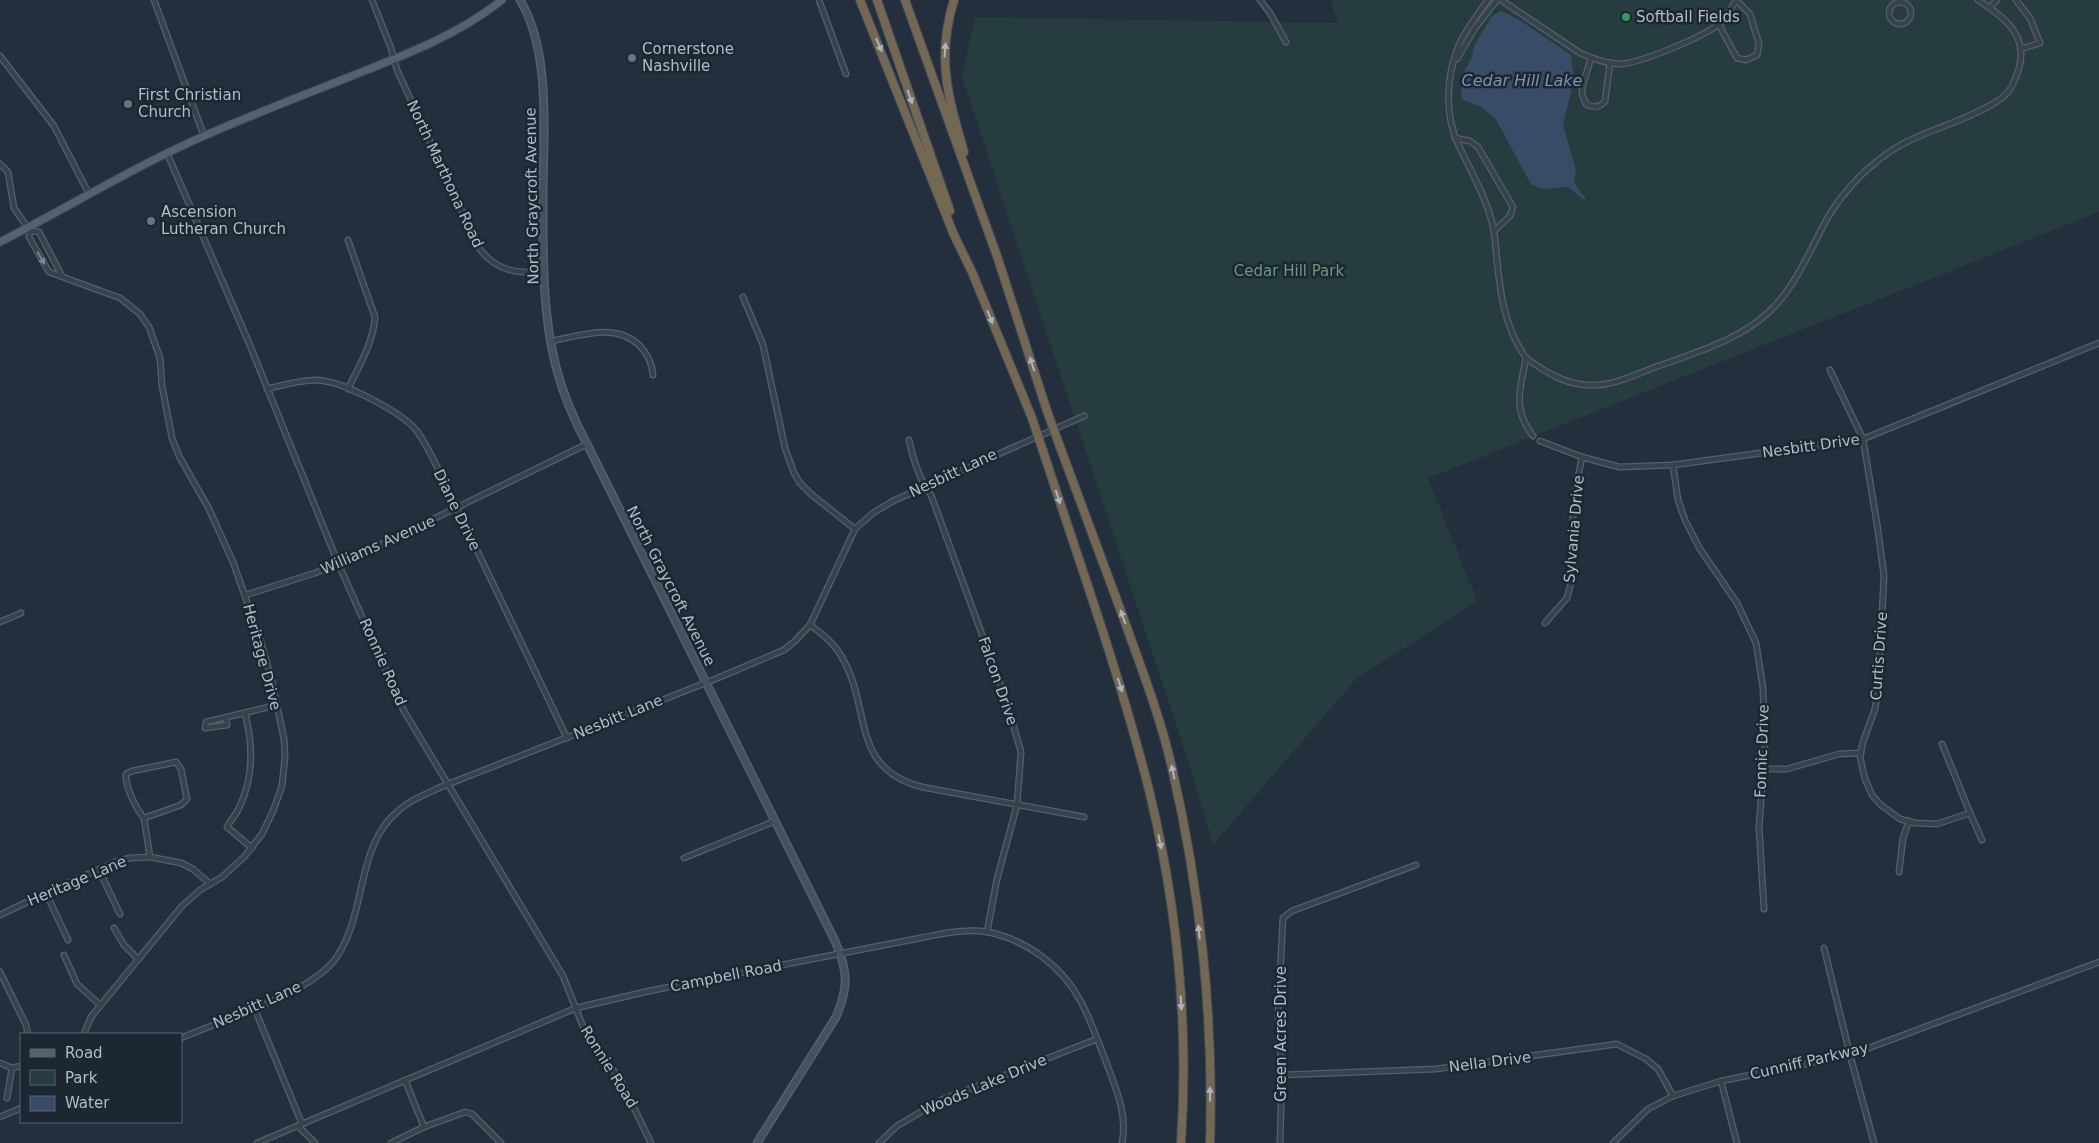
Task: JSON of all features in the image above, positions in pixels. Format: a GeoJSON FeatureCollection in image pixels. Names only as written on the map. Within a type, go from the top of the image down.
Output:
{"type":"FeatureCollection","features":[{"type":"Feature","properties":{"kind":"highway"},"geometry":{"type":"LineString","coordinates":[[860,0],[954,235],[972,272]]}},
{"type":"Feature","properties":{"kind":"highway"},"geometry":{"type":"LineString","coordinates":[[877,0],[972,272],[1032,418],[1124,699],[1149,792],[1163,859],[1179,968],[1184,1064],[1181,1143]]}},
{"type":"Feature","properties":{"kind":"highway"},"geometry":{"type":"LineString","coordinates":[[905,0],[998,259],[1047,411],[1148,686],[1172,768],[1196,899],[1205,986],[1209,1055],[1210,1143]]}},
{"type":"Feature","properties":{"kind":"highway"},"geometry":{"type":"LineString","coordinates":[[954,0],[946,35],[944,69],[947,89],[976,200]]}},
{"type":"Feature","properties":{"kind":"main road"},"geometry":{"type":"LineString","coordinates":[[0,242],[29,229],[88,194],[167,153],[440,39],[477,19],[502,0]]}},
{"type":"Feature","properties":{"kind":"street"},"geometry":{"type":"LineString","coordinates":[[154,0],[204,136]]}},
{"type":"Feature","properties":{"kind":"street","name":"North Marthona Road"},"geometry":{"type":"LineString","coordinates":[[372,0],[394,59],[472,235],[485,256],[509,270],[533,273],[545,270]]}},
{"type":"Feature","properties":{"kind":"street","name":"North Graycroft Avenue"},"geometry":{"type":"LineString","coordinates":[[520,0],[532,30],[542,76],[545,270],[550,341],[563,392],[587,444],[841,954],[846,978],[843,999],[836,1017],[756,1143]]}},
{"type":"Feature","properties":{"kind":"street"},"geometry":{"type":"LineString","coordinates":[[819,0],[846,74]]}},
{"type":"Feature","properties":{"kind":"street"},"geometry":{"type":"LineString","coordinates":[[1260,0],[1270,13],[1286,42]]}},
{"type":"Feature","properties":{"kind":"street"},"geometry":{"type":"LineString","coordinates":[[1488,0],[1459,45],[1450,80],[1450,115],[1456,138],[1482,192],[1494,231],[1505,318],[1514,341],[1526,358],[1547,372],[1568,382],[1587,385],[1606,384],[1711,347],[1745,329],[1765,315],[1782,298],[1832,211],[1859,178],[1882,157],[1901,145],[1998,102],[2006,94],[2016,78],[2020,61],[2020,49],[2017,37],[2009,23],[1990,7],[1978,0]]}},
{"type":"Feature","properties":{"kind":"street"},"geometry":{"type":"LineString","coordinates":[[1450,80],[1464,45],[1499,0],[1590,58],[1610,63],[1622,64],[1653,56],[1720,25],[1736,0],[1750,14],[1759,44],[1757,55],[1746,60],[1737,58],[1720,25]]}},
{"type":"Feature","properties":{"kind":"street"},"geometry":{"type":"LineString","coordinates":[[1893,0],[1890,9],[1891,19],[1897,23],[1904,23],[1911,15],[1908,5],[1904,0]]}},
{"type":"Feature","properties":{"kind":"street"},"geometry":{"type":"LineString","coordinates":[[1990,7],[1997,0]]}},
{"type":"Feature","properties":{"kind":"street"},"geometry":{"type":"LineString","coordinates":[[2016,0],[2030,18],[2040,43],[2020,49]]}},
{"type":"Feature","properties":{"kind":"street"},"geometry":{"type":"LineString","coordinates":[[1890,9],[1898,2],[1908,5]]}},
{"type":"Feature","properties":{"kind":"street"},"geometry":{"type":"LineString","coordinates":[[0,56],[54,126],[88,194]]}},
{"type":"Feature","properties":{"kind":"street"},"geometry":{"type":"LineString","coordinates":[[1590,58],[1582,94],[1586,104],[1590,106],[1599,106],[1605,101],[1610,63]]}},
{"type":"Feature","properties":{"kind":"street"},"geometry":{"type":"LineString","coordinates":[[1456,138],[1470,141],[1478,147],[1513,207],[1510,216],[1494,231]]}},
{"type":"Feature","properties":{"kind":"street","name":"Ronnie Road"},"geometry":{"type":"LineString","coordinates":[[167,153],[267,389],[338,564],[404,710],[563,976],[577,1014],[592,1042],[620,1079],[651,1143]]}},
{"type":"Feature","properties":{"kind":"street","name":"Heritage Drive"},"geometry":{"type":"LineString","coordinates":[[0,164],[8,172],[14,208],[29,229],[29,237],[50,272],[120,298],[140,314],[149,326],[158,348],[172,438],[220,532],[246,595],[260,639],[285,747],[283,778],[273,811],[262,834],[252,848],[222,877],[193,895],[182,906],[90,1017],[84,1033]]}},
{"type":"Feature","properties":{"kind":"street","name":"Heritage Drive"},"geometry":{"type":"LineString","coordinates":[[29,229],[39,232],[62,276]]}},
{"type":"Feature","properties":{"kind":"street"},"geometry":{"type":"LineString","coordinates":[[348,240],[375,318],[374,329],[368,348],[348,389]]}},
{"type":"Feature","properties":{"kind":"street"},"geometry":{"type":"LineString","coordinates":[[743,297],[763,345],[785,448],[794,473],[812,495],[855,529]]}},
{"type":"Feature","properties":{"kind":"street"},"geometry":{"type":"LineString","coordinates":[[550,341],[601,332],[619,333],[630,338],[643,350],[652,368],[653,376]]}},
{"type":"Feature","properties":{"kind":"street","name":"Nesbitt Drive"},"geometry":{"type":"LineString","coordinates":[[1540,441],[1582,457],[1619,466],[1673,466],[1863,439],[2099,343]]}},
{"type":"Feature","properties":{"kind":"street"},"geometry":{"type":"LineString","coordinates":[[1526,358],[1519,394],[1519,410],[1524,424],[1533,436]]}},
{"type":"Feature","properties":{"kind":"street","name":"Curtis Drive"},"geometry":{"type":"LineString","coordinates":[[1830,370],[1863,439],[1884,576],[1878,690],[1875,709],[1861,753],[1865,779],[1872,795],[1890,813],[1909,821],[1937,824],[1970,813]]}},
{"type":"Feature","properties":{"kind":"street","name":"Diane Drive"},"geometry":{"type":"LineString","coordinates":[[267,389],[304,380],[319,380],[348,389],[387,408],[408,421],[420,436],[567,738]]}},
{"type":"Feature","properties":{"kind":"street","name":"Nesbitt Lane"},"geometry":{"type":"LineString","coordinates":[[182,1038],[301,987],[333,961],[348,937],[372,851],[380,832],[390,818],[403,807],[449,784],[706,683],[784,650],[810,624],[855,529],[864,520],[882,507],[1084,416]]}},
{"type":"Feature","properties":{"kind":"street","name":"Falcon Drive"},"geometry":{"type":"LineString","coordinates":[[909,440],[925,487],[931,495],[941,521],[1012,721],[1021,752],[1017,805],[997,879],[987,932]]}},
{"type":"Feature","properties":{"kind":"street","name":"Williams Avenue"},"geometry":{"type":"LineString","coordinates":[[246,595],[338,564],[457,510],[587,444]]}},
{"type":"Feature","properties":{"kind":"street","name":"Sylvania Drive"},"geometry":{"type":"LineString","coordinates":[[1545,622],[1567,598],[1574,572],[1573,517],[1582,457]]}},
{"type":"Feature","properties":{"kind":"street","name":"Fonnic Drive"},"geometry":{"type":"LineString","coordinates":[[1673,466],[1678,500],[1685,520],[1700,549],[1737,603],[1756,643],[1763,688],[1765,752],[1759,827],[1764,909]]}},
{"type":"Feature","properties":{"kind":"street"},"geometry":{"type":"LineString","coordinates":[[0,622],[21,613]]}},
{"type":"Feature","properties":{"kind":"street"},"geometry":{"type":"LineString","coordinates":[[810,624],[831,642],[845,662],[870,746],[877,760],[896,778],[912,785],[1084,817]]}},
{"type":"Feature","properties":{"kind":"street"},"geometry":{"type":"LineString","coordinates":[[226,718],[227,725],[205,728],[206,722],[276,705]]}},
{"type":"Feature","properties":{"kind":"street"},"geometry":{"type":"LineString","coordinates":[[245,713],[251,746],[250,772],[240,807],[228,825],[229,830],[252,848]]}},
{"type":"Feature","properties":{"kind":"street"},"geometry":{"type":"LineString","coordinates":[[1942,744],[1982,840]]}},
{"type":"Feature","properties":{"kind":"street"},"geometry":{"type":"LineString","coordinates":[[1763,770],[1787,769],[1839,754],[1861,753]]}},
{"type":"Feature","properties":{"kind":"street"},"geometry":{"type":"LineString","coordinates":[[144,818],[181,805],[187,799],[181,768],[176,762],[132,771],[126,774],[126,782],[144,818],[150,857]]}},
{"type":"Feature","properties":{"kind":"street"},"geometry":{"type":"LineString","coordinates":[[684,858],[775,821]]}},
{"type":"Feature","properties":{"kind":"street"},"geometry":{"type":"LineString","coordinates":[[1899,872],[1903,838],[1909,821]]}},
{"type":"Feature","properties":{"kind":"street","name":"Heritage Lane"},"geometry":{"type":"LineString","coordinates":[[0,915],[46,892],[130,858],[150,857],[181,863],[193,869],[210,884]]}},
{"type":"Feature","properties":{"kind":"street","name":"Green Acres Drive"},"geometry":{"type":"LineString","coordinates":[[1280,1143],[1282,1075],[1278,1015],[1283,918],[1292,911],[1416,865]]}},
{"type":"Feature","properties":{"kind":"street"},"geometry":{"type":"LineString","coordinates":[[99,870],[120,914]]}},
{"type":"Feature","properties":{"kind":"street"},"geometry":{"type":"LineString","coordinates":[[46,892],[68,940]]}},
{"type":"Feature","properties":{"kind":"street"},"geometry":{"type":"LineString","coordinates":[[114,928],[124,944],[138,959]]}},
{"type":"Feature","properties":{"kind":"street","name":"Campbell Road"},"geometry":{"type":"LineString","coordinates":[[257,1143],[576,1008],[649,991],[946,933],[987,932],[1011,939],[1035,952],[1061,973],[1080,998],[1123,1108],[1124,1130],[1122,1143]]}},
{"type":"Feature","properties":{"kind":"street"},"geometry":{"type":"LineString","coordinates":[[1824,948],[1874,1143]]}},
{"type":"Feature","properties":{"kind":"street"},"geometry":{"type":"LineString","coordinates":[[64,954],[77,984],[100,1005]]}},
{"type":"Feature","properties":{"kind":"street","name":"Cunniff Parkway"},"geometry":{"type":"LineString","coordinates":[[1613,1143],[1648,1109],[1674,1096],[1721,1081],[1850,1054],[2099,962]]}},
{"type":"Feature","properties":{"kind":"street"},"geometry":{"type":"LineString","coordinates":[[0,973],[26,1025],[28,1033]]}},
{"type":"Feature","properties":{"kind":"street"},"geometry":{"type":"LineString","coordinates":[[254,1008],[300,1125],[315,1143]]}},
{"type":"Feature","properties":{"kind":"street","name":"Woods Lake Drive"},"geometry":{"type":"LineString","coordinates":[[878,1143],[896,1126],[941,1100],[1097,1039]]}},
{"type":"Feature","properties":{"kind":"street","name":"Nella Drive"},"geometry":{"type":"LineString","coordinates":[[1282,1075],[1436,1069],[1617,1044],[1646,1058],[1658,1069],[1674,1096]]}},
{"type":"Feature","properties":{"kind":"street"},"geometry":{"type":"LineString","coordinates":[[0,1063],[12,1068],[20,1066]]}},
{"type":"Feature","properties":{"kind":"street"},"geometry":{"type":"LineString","coordinates":[[7,1098],[12,1068]]}},
{"type":"Feature","properties":{"kind":"street"},"geometry":{"type":"LineString","coordinates":[[404,1080],[424,1127]]}},
{"type":"Feature","properties":{"kind":"street"},"geometry":{"type":"LineString","coordinates":[[1721,1081],[1737,1143]]}},
{"type":"Feature","properties":{"kind":"street"},"geometry":{"type":"LineString","coordinates":[[0,1117],[20,1108]]}},
{"type":"Feature","properties":{"kind":"street"},"geometry":{"type":"LineString","coordinates":[[391,1143],[424,1127],[465,1112],[472,1114],[501,1143]]}},
{"type":"Feature","properties":{"kind":"green space","name":"Cedar Hill Park"},"geometry":{"type":"Polygon","coordinates":[[[1330,0],[2099,0],[2099,212],[1428,478],[1477,601],[1355,680],[1213,845],[1187,757],[962,77],[975,17],[1338,23],[1330,0]]]}},
{"type":"Feature","properties":{"kind":"water","name":"Cedar Hill Lake"},"geometry":{"type":"Polygon","coordinates":[[[1501,11],[1521,21],[1571,55],[1574,79],[1563,125],[1576,170],[1574,182],[1588,203],[1568,187],[1543,189],[1531,184],[1495,118],[1481,107],[1463,100],[1461,96],[1464,72],[1472,57],[1474,46],[1492,16],[1501,11]]]}},
{"type":"Feature","properties":{"kind":"place","name":"Softball Fields"},"geometry":{"type":"Point","coordinates":[1626,17]}},
{"type":"Feature","properties":{"kind":"place","name":"Cornerstone Nashville"},"geometry":{"type":"Point","coordinates":[632,58]}},
{"type":"Feature","properties":{"kind":"place","name":"First Christian Church"},"geometry":{"type":"Point","coordinates":[128,104]}},
{"type":"Feature","properties":{"kind":"place","name":"Ascension Lutheran Church"},"geometry":{"type":"Point","coordinates":[151,221]}}]}
